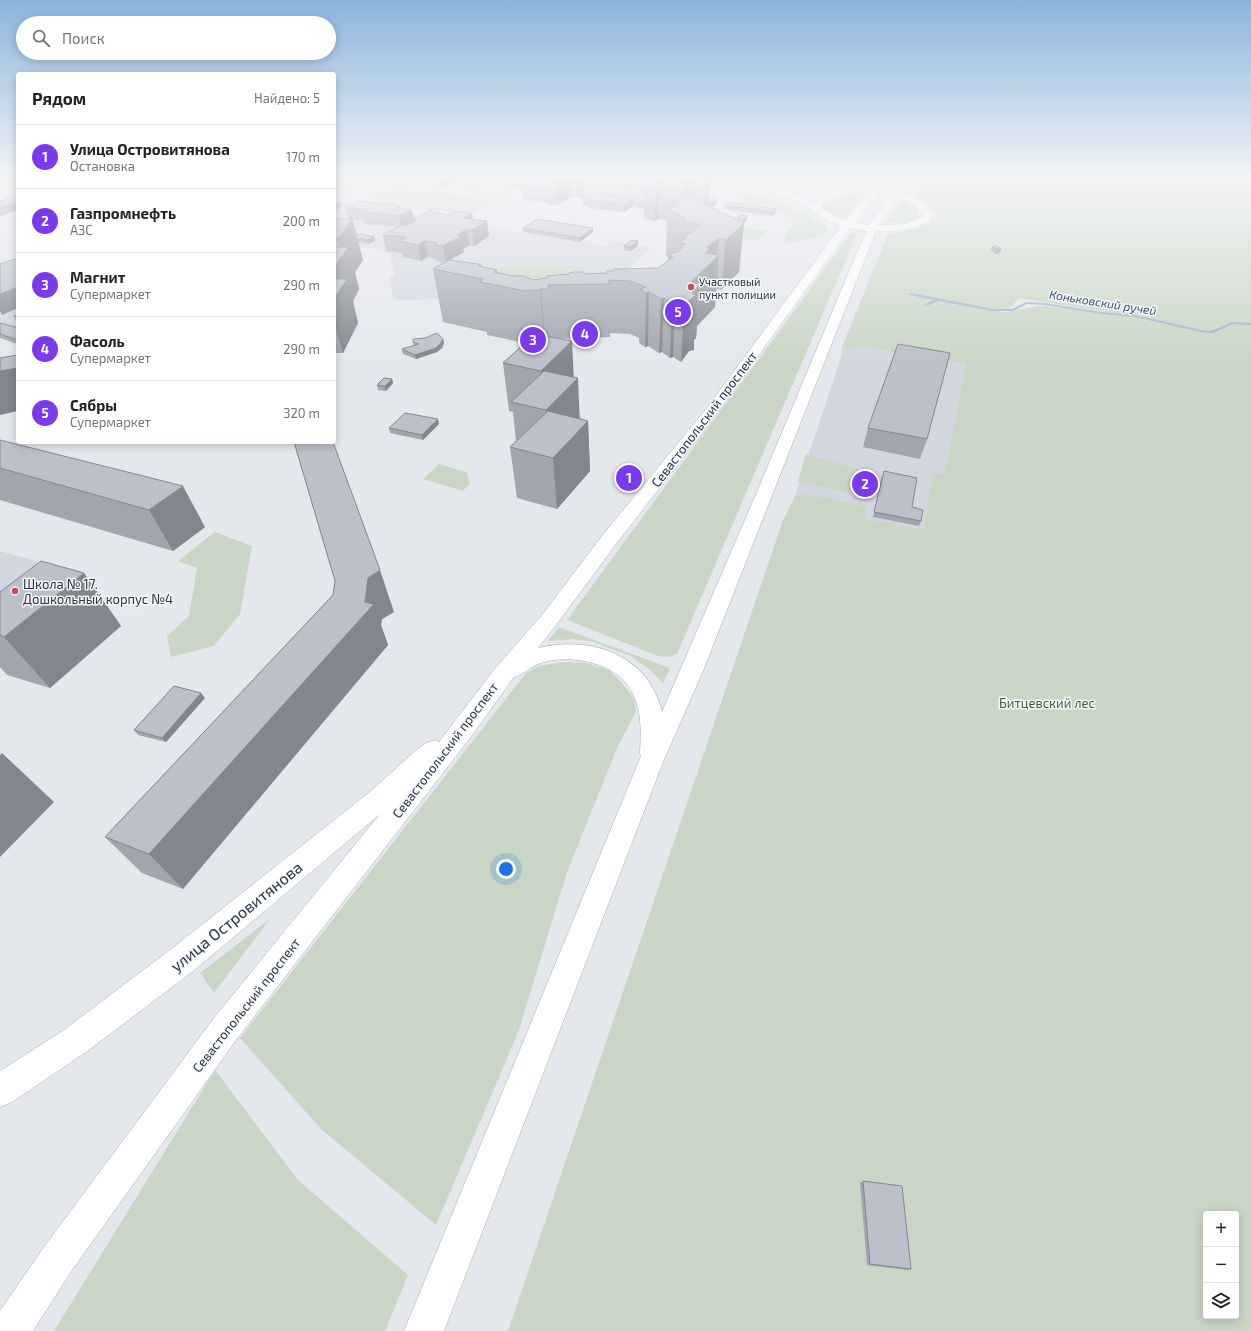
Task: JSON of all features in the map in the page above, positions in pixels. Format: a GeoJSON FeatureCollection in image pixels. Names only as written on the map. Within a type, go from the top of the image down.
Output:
{"type":"FeatureCollection","features":[{"type":"Feature","properties":{"kind":"main road","name":"Севастопольский проспект"},"geometry":{"type":"LineString","coordinates":[[10,1331],[57,1260],[225,1029],[462,731],[501,677],[549,620],[609,540],[850,238]]}},
{"type":"Feature","properties":{"kind":"main road","name":"Севастопольский проспект"},"geometry":{"type":"LineString","coordinates":[[424,1331],[651,762],[692,671],[766,492],[856,238]]}},
{"type":"Feature","properties":{"kind":"main road"},"geometry":{"type":"LineString","coordinates":[[501,677],[534,657],[552,653],[584,653],[601,656],[617,664],[637,680],[648,704],[653,733],[651,762]]}},
{"type":"Feature","properties":{"kind":"main road","name":"улица Островитянова"},"geometry":{"type":"LineString","coordinates":[[0,1090],[75,1041],[181,961],[380,799],[423,759],[462,731]]}},
{"type":"Feature","properties":{"kind":"shaded area"},"geometry":{"type":"Polygon","coordinates":[[[336,238],[559,238],[606,246],[613,241],[652,247],[608,286],[568,296],[397,300],[393,297],[390,277],[395,275],[390,255],[372,248],[336,247],[336,238]]]}},
{"type":"Feature","properties":{"kind":"shaded area"},"geometry":{"type":"Polygon","coordinates":[[[16,279],[16,343],[0,338],[0,285],[16,279]]]}},
{"type":"Feature","properties":{"kind":"shaded area"},"geometry":{"type":"Polygon","coordinates":[[[856,346],[966,364],[944,475],[933,473],[923,529],[866,519],[867,506],[807,494],[795,496],[842,354],[842,347],[854,349],[856,346]]]}},
{"type":"Feature","properties":{"kind":"shaded area","name":"Школа № 17. Дошкольный корпус №4"},"geometry":{"type":"Polygon","coordinates":[[[0,551],[60,568],[0,613],[0,551]]]}},
{"type":"Feature","properties":{"kind":"green space"},"geometry":{"type":"Polygon","coordinates":[[[741,238],[761,238],[758,241],[741,238]]]}},
{"type":"Feature","properties":{"kind":"green space"},"geometry":{"type":"Polygon","coordinates":[[[784,238],[809,238],[783,245],[784,238]]]}},
{"type":"Feature","properties":{"kind":"green space"},"geometry":{"type":"Polygon","coordinates":[[[847,238],[855,238],[677,654],[668,657],[658,656],[567,620],[811,288],[813,288],[811,287],[847,238]]]}},
{"type":"Feature","properties":{"kind":"green space","name":"Битцевский лес"},"geometry":{"type":"Polygon","coordinates":[[[886,238],[1251,238],[1251,1331],[508,1331],[783,520],[795,496],[807,494],[867,506],[866,519],[923,529],[933,473],[944,475],[966,364],[856,346],[854,349],[842,347],[886,238]],[[1019,298],[1010,308],[996,312],[1046,306],[1120,315],[1019,298]]]}},
{"type":"Feature","properties":{"kind":"green space"},"geometry":{"type":"Polygon","coordinates":[[[582,266],[581,287],[487,288],[492,267],[582,266]]]}},
{"type":"Feature","properties":{"kind":"green space"},"geometry":{"type":"Polygon","coordinates":[[[806,454],[856,469],[866,478],[867,486],[857,491],[848,493],[798,481],[806,454]]]}},
{"type":"Feature","properties":{"kind":"green space"},"geometry":{"type":"Polygon","coordinates":[[[439,464],[466,472],[470,483],[463,491],[423,479],[439,464]]]}},
{"type":"Feature","properties":{"kind":"green space"},"geometry":{"type":"Polygon","coordinates":[[[215,532],[252,546],[240,614],[214,646],[171,657],[167,636],[189,616],[197,568],[178,561],[215,532]]]}},
{"type":"Feature","properties":{"kind":"green space"},"geometry":{"type":"Polygon","coordinates":[[[559,627],[670,668],[663,683],[650,670],[631,656],[590,641],[573,639],[548,641],[559,627]]]}},
{"type":"Feature","properties":{"kind":"green space"},"geometry":{"type":"Polygon","coordinates":[[[564,662],[586,663],[609,670],[623,684],[634,699],[636,712],[618,746],[567,872],[519,1030],[436,1225],[321,1129],[240,1038],[526,673],[539,666],[564,662]]]}},
{"type":"Feature","properties":{"kind":"green space"},"geometry":{"type":"Polygon","coordinates":[[[270,919],[214,993],[200,973],[270,919]]]}},
{"type":"Feature","properties":{"kind":"green space"},"geometry":{"type":"Polygon","coordinates":[[[215,1070],[298,1180],[408,1275],[385,1331],[54,1331],[215,1070]]]}},
{"type":"Feature","properties":{"kind":"building"},"geometry":{"type":"Polygon","coordinates":[[[358,238],[371,238],[367,240],[358,238]]]}},
{"type":"Feature","properties":{"kind":"building"},"geometry":{"type":"Polygon","coordinates":[[[404,238],[457,238],[443,246],[434,245],[437,243],[425,241],[418,245],[399,241],[404,238]]]}},
{"type":"Feature","properties":{"kind":"building"},"geometry":{"type":"Polygon","coordinates":[[[686,238],[719,238],[706,248],[710,248],[705,253],[719,255],[691,282],[700,284],[697,288],[690,290],[697,296],[693,297],[684,307],[675,302],[672,303],[664,298],[661,299],[649,292],[646,293],[640,289],[646,287],[630,281],[609,280],[609,284],[548,285],[548,289],[525,291],[480,282],[483,279],[433,269],[448,260],[478,264],[481,265],[479,266],[497,270],[494,272],[513,276],[525,276],[532,280],[574,272],[584,272],[584,274],[607,273],[607,271],[613,271],[613,269],[658,268],[673,257],[669,257],[671,253],[678,252],[685,244],[679,243],[686,238]]]}},
{"type":"Feature","properties":{"kind":"building"},"geometry":{"type":"Polygon","coordinates":[[[632,240],[638,241],[631,247],[624,246],[632,240]]]}},
{"type":"Feature","properties":{"kind":"building"},"geometry":{"type":"Polygon","coordinates":[[[997,246],[1001,249],[992,247],[997,246]]]}},
{"type":"Feature","properties":{"kind":"building"},"geometry":{"type":"Polygon","coordinates":[[[336,247],[348,247],[336,265],[336,247]]]}},
{"type":"Feature","properties":{"kind":"building"},"geometry":{"type":"Polygon","coordinates":[[[16,259],[16,288],[0,294],[0,264],[16,259]]]}},
{"type":"Feature","properties":{"kind":"building"},"geometry":{"type":"Polygon","coordinates":[[[336,279],[347,279],[336,296],[336,279]]]}},
{"type":"Feature","properties":{"kind":"building"},"geometry":{"type":"Polygon","coordinates":[[[0,323],[16,326],[16,339],[0,334],[0,323]]]}},
{"type":"Feature","properties":{"kind":"building"},"geometry":{"type":"Polygon","coordinates":[[[437,333],[443,339],[436,348],[415,355],[402,349],[419,344],[413,342],[413,339],[425,338],[437,333]]]}},
{"type":"Feature","properties":{"kind":"building"},"geometry":{"type":"Polygon","coordinates":[[[535,334],[572,341],[541,371],[503,363],[535,334]]]}},
{"type":"Feature","properties":{"kind":"building"},"geometry":{"type":"Polygon","coordinates":[[[898,344],[950,353],[927,439],[868,428],[898,344]]]}},
{"type":"Feature","properties":{"kind":"building"},"geometry":{"type":"Polygon","coordinates":[[[16,355],[16,368],[0,371],[0,358],[16,355]]]}},
{"type":"Feature","properties":{"kind":"building"},"geometry":{"type":"Polygon","coordinates":[[[544,371],[578,378],[546,410],[511,402],[544,371]]]}},
{"type":"Feature","properties":{"kind":"building"},"geometry":{"type":"Polygon","coordinates":[[[384,378],[392,379],[385,386],[377,385],[384,378]]]}},
{"type":"Feature","properties":{"kind":"building"},"geometry":{"type":"Polygon","coordinates":[[[548,411],[588,421],[553,458],[510,447],[548,411]]]}},
{"type":"Feature","properties":{"kind":"building"},"geometry":{"type":"Polygon","coordinates":[[[405,413],[438,419],[422,435],[389,428],[405,413]]]}},
{"type":"Feature","properties":{"kind":"building"},"geometry":{"type":"Polygon","coordinates":[[[0,440],[183,486],[149,510],[0,468],[0,440]]]}},
{"type":"Feature","properties":{"kind":"building"},"geometry":{"type":"Polygon","coordinates":[[[295,444],[334,444],[380,570],[368,578],[365,602],[374,604],[149,854],[105,837],[333,595],[335,581],[295,444]]]}},
{"type":"Feature","properties":{"kind":"building"},"geometry":{"type":"Polygon","coordinates":[[[884,471],[917,478],[912,507],[923,510],[921,521],[874,512],[884,471]]]}},
{"type":"Feature","properties":{"kind":"building"},"geometry":{"type":"Polygon","coordinates":[[[41,561],[84,573],[4,637],[0,635],[0,592],[41,561]]]}},
{"type":"Feature","properties":{"kind":"building"},"geometry":{"type":"Polygon","coordinates":[[[174,686],[201,693],[162,738],[134,730],[174,686]]]}},
{"type":"Feature","properties":{"kind":"building"},"geometry":{"type":"Polygon","coordinates":[[[863,1181],[902,1186],[911,1269],[870,1264],[863,1181]]]}},
{"type":"Feature","properties":{"kind":"waterway"},"geometry":{"type":"LineString","coordinates":[[911,294],[938,299]]}},
{"type":"Feature","properties":{"kind":"waterway"},"geometry":{"type":"LineString","coordinates":[[926,305],[938,299]]}},
{"type":"Feature","properties":{"kind":"waterway","name":"Коньковский ручей"},"geometry":{"type":"LineString","coordinates":[[938,299],[993,310],[1013,310],[1026,303],[1045,304],[1102,313],[1135,316],[1201,331],[1212,332],[1232,323],[1251,324]]}},
{"type":"Feature","properties":{"kind":"place","name":"Участковый пункт полиции"},"geometry":{"type":"Point","coordinates":[691,287]}},
{"type":"Feature","properties":{"kind":"place","name":"Сябры"},"geometry":{"type":"Point","coordinates":[678,312]}},
{"type":"Feature","properties":{"kind":"place","name":"Фасоль"},"geometry":{"type":"Point","coordinates":[585,334]}},
{"type":"Feature","properties":{"kind":"place","name":"Магнит"},"geometry":{"type":"Point","coordinates":[533,340]}},
{"type":"Feature","properties":{"kind":"place","name":"Улица Островитянова"},"geometry":{"type":"Point","coordinates":[629,478]}},
{"type":"Feature","properties":{"kind":"place","name":"Газпромнефть"},"geometry":{"type":"Point","coordinates":[865,484]}},
{"type":"Feature","properties":{"kind":"place","name":"Школа № 17. Дошкольный корпус №4"},"geometry":{"type":"Point","coordinates":[15,591]}}]}
